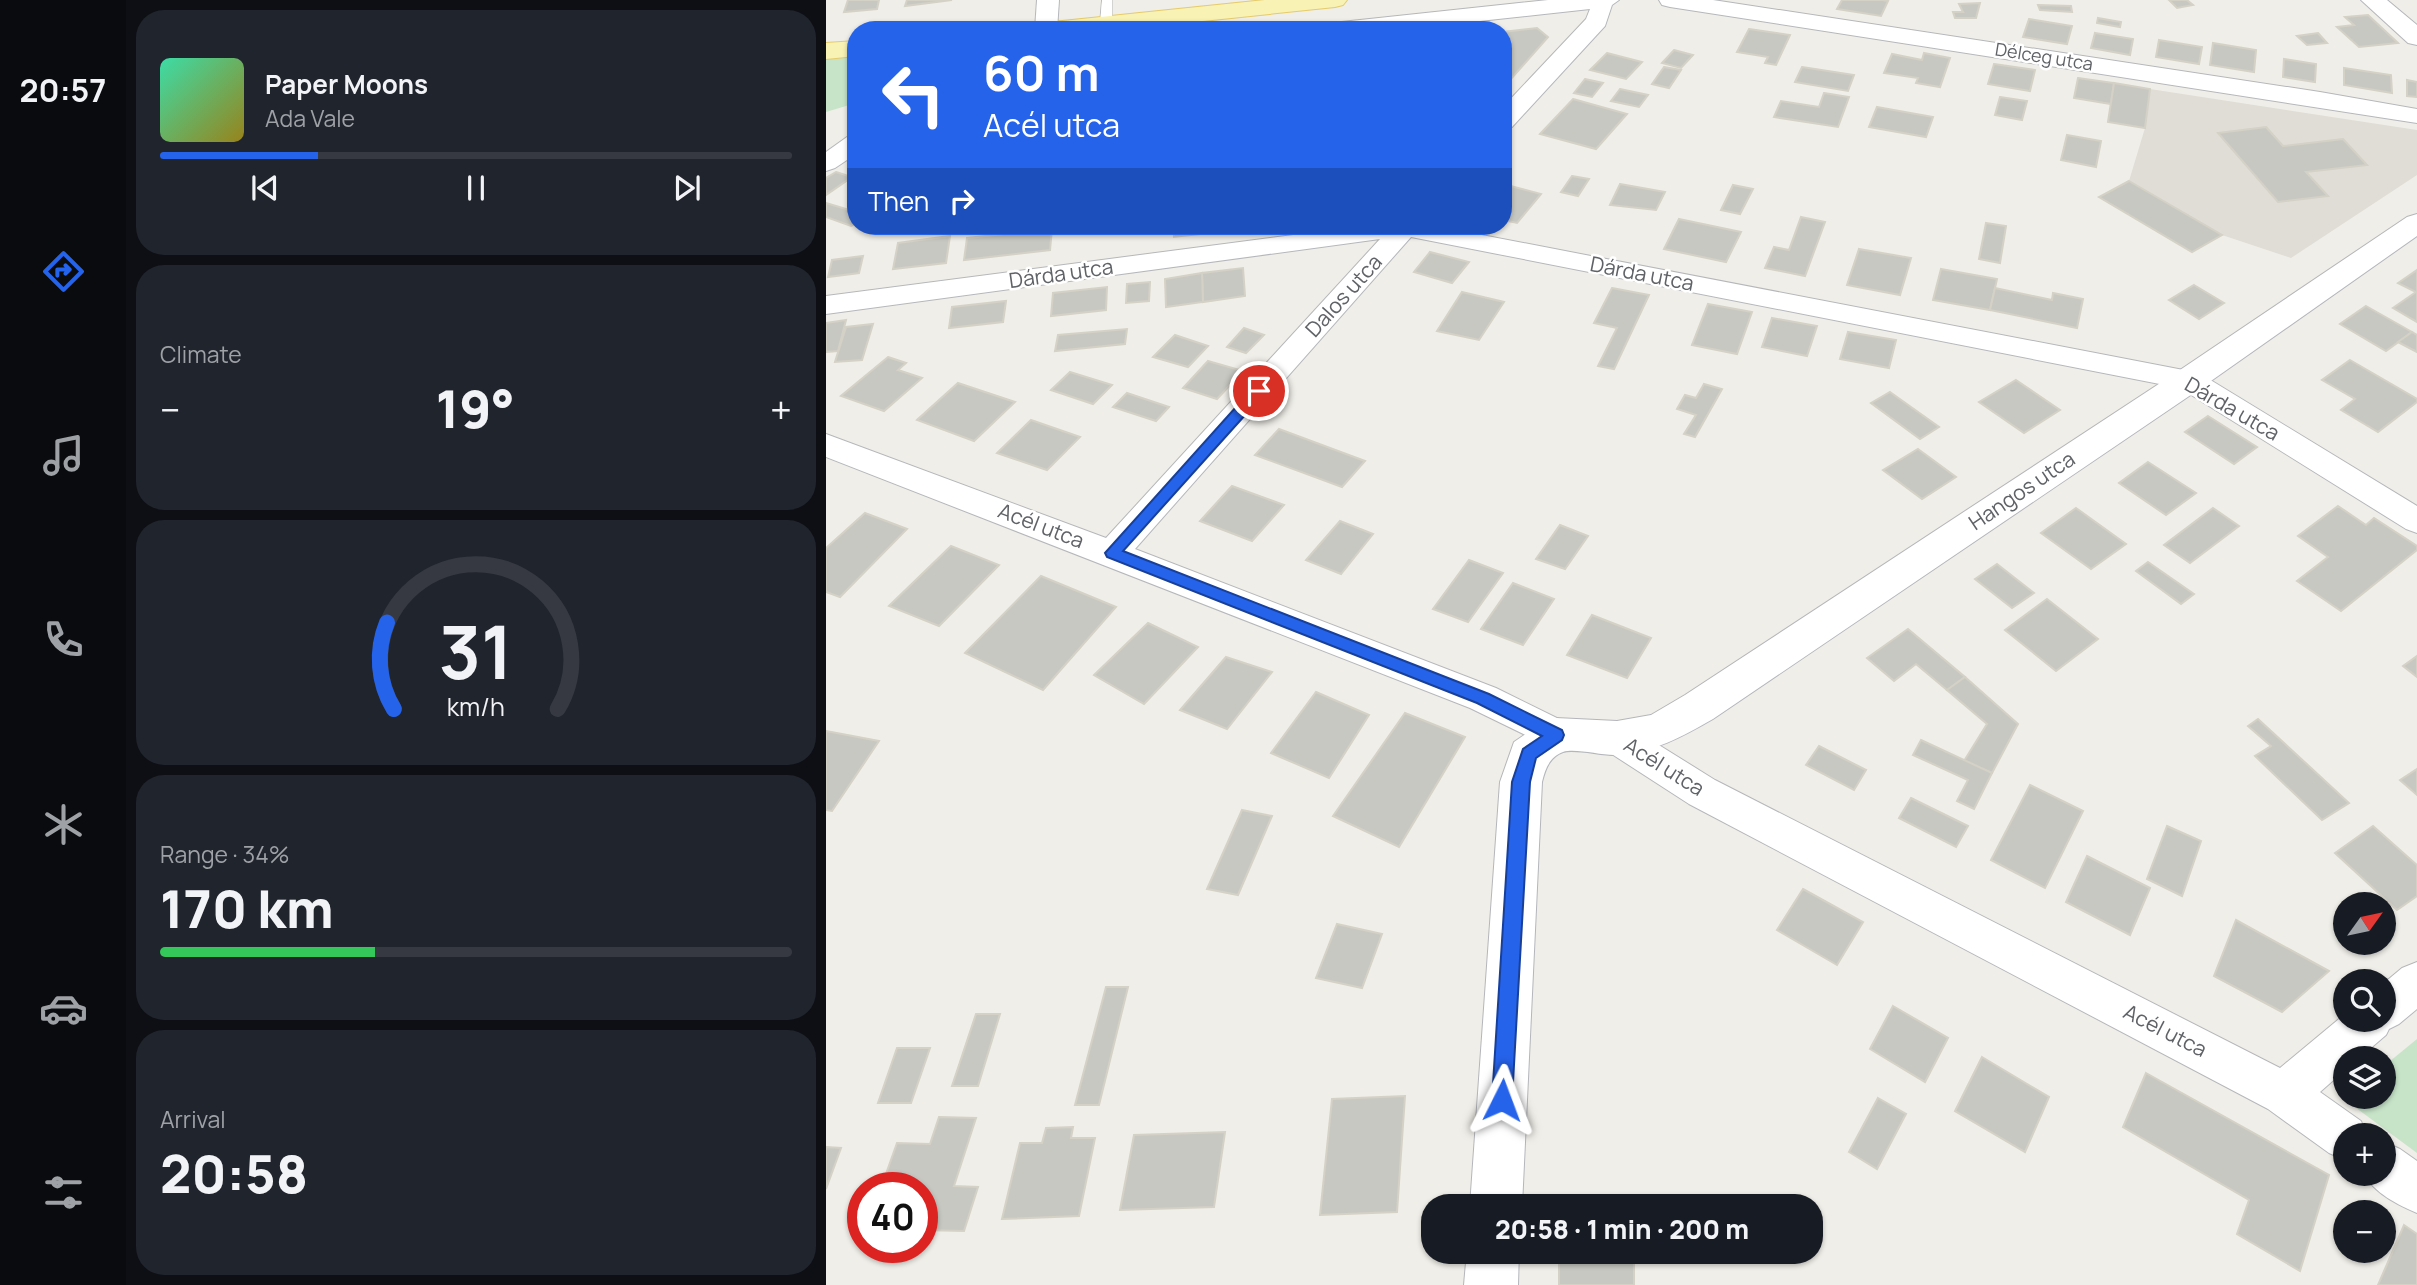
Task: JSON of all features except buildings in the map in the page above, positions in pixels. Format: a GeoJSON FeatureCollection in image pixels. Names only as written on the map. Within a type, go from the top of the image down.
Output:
{"type":"FeatureCollection","features":[{"type":"Feature","properties":{"kind":"main road"},"geometry":{"type":"LineString","coordinates":[[1076,21],[1106,12],[1335,0]]}},
{"type":"Feature","properties":{"kind":"main road"},"geometry":{"type":"LineString","coordinates":[[826,51],[847,49]]}},
{"type":"Feature","properties":{"kind":"street"},"geometry":{"type":"LineString","coordinates":[[1046,21],[1048,0]]}},
{"type":"Feature","properties":{"kind":"street"},"geometry":{"type":"LineString","coordinates":[[1414,21],[1605,0],[1597,22],[1512,112]]}},
{"type":"Feature","properties":{"kind":"street","name":"Délceg utca"},"geometry":{"type":"LineString","coordinates":[[1670,0],[2417,116]]}},
{"type":"Feature","properties":{"kind":"street"},"geometry":{"type":"LineString","coordinates":[[2373,0],[2417,38]]}},
{"type":"Feature","properties":{"kind":"street"},"geometry":{"type":"LineString","coordinates":[[826,163],[847,148]]}},
{"type":"Feature","properties":{"kind":"street","name":"Hangos utca"},"geometry":{"type":"LineString","coordinates":[[1617,738],[1659,730],[1699,708],[2189,380],[2417,223]]}},
{"type":"Feature","properties":{"kind":"street","name":"Dárda utca"},"geometry":{"type":"LineString","coordinates":[[826,305],[1347,235]]}},
{"type":"Feature","properties":{"kind":"street","name":"Dalos utca"},"geometry":{"type":"LineString","coordinates":[[1112,553],[1399,235]]}},
{"type":"Feature","properties":{"kind":"street","name":"Dárda utca"},"geometry":{"type":"LineString","coordinates":[[1447,235],[2189,380],[2417,521]]}},
{"type":"Feature","properties":{"kind":"street","name":"Acél utca"},"geometry":{"type":"LineString","coordinates":[[830,454],[1112,553],[1483,698],[1556,735],[1617,738],[1702,792],[2284,1093],[2333,1128]]}},
{"type":"Feature","properties":{"kind":"street"},"geometry":{"type":"LineString","coordinates":[[1497,1194],[1521,782],[1529,754],[1556,735]]}},
{"type":"Feature","properties":{"kind":"street"},"geometry":{"type":"LineString","coordinates":[[2396,1000],[2417,982]]}},
{"type":"Feature","properties":{"kind":"street"},"geometry":{"type":"LineString","coordinates":[[2284,1093],[2357,1032]]}},
{"type":"Feature","properties":{"kind":"street"},"geometry":{"type":"LineString","coordinates":[[2396,1174],[2417,1190]]}},
{"type":"Feature","properties":{"kind":"street"},"geometry":{"type":"LineString","coordinates":[[1491,1285],[1492,1264]]}},
{"type":"Feature","properties":{"kind":"shaded area"},"geometry":{"type":"Polygon","coordinates":[[[2150,89],[2417,130],[2417,175],[2291,258],[2222,235],[2129,181],[2145,128],[2150,89]]]}},
{"type":"Feature","properties":{"kind":"green space"},"geometry":{"type":"Polygon","coordinates":[[[847,57],[847,106],[826,112],[826,59],[847,57]]]}},
{"type":"Feature","properties":{"kind":"green space"},"geometry":{"type":"Polygon","coordinates":[[[2417,1039],[2417,1153],[2396,1137],[2396,1123],[2376,1123],[2358,1109],[2396,1109],[2396,1056],[2417,1039]]]}},
{"type":"Feature","properties":{"kind":"route"},"geometry":{"type":"LineString","coordinates":[[1259,391],[1112,553],[1483,698],[1556,735],[1529,754],[1521,782],[1502,1100]]}}]}
